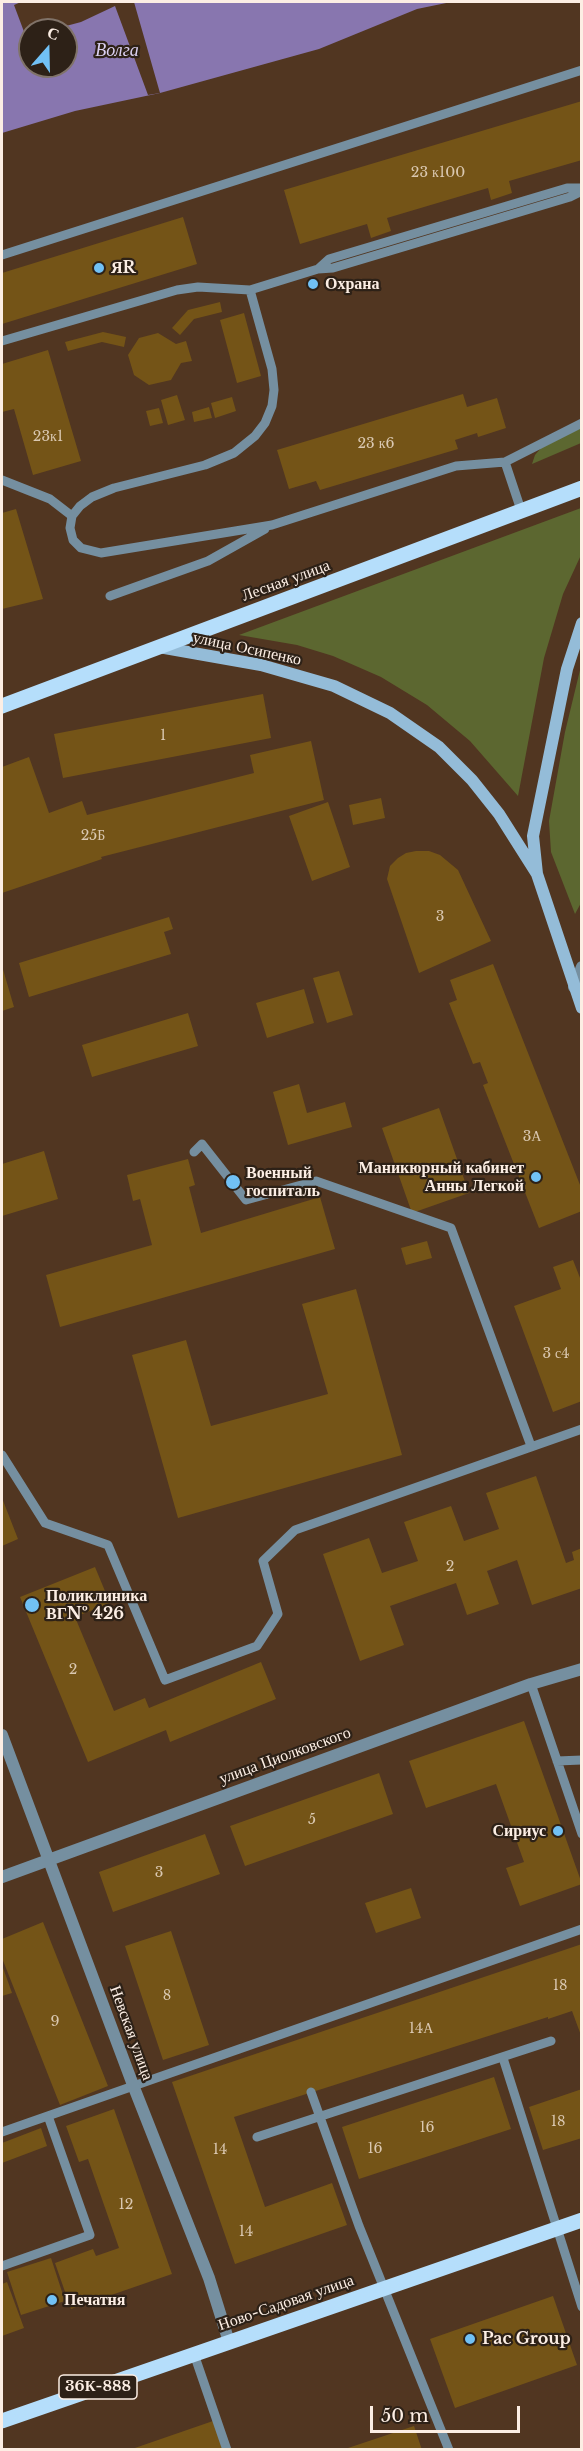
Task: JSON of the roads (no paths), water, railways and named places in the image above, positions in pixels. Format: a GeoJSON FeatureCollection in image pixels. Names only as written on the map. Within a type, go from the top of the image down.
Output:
{"type":"FeatureCollection","features":[{"type":"Feature","properties":{"kind":"main road","name":"Лесная улица"},"geometry":{"type":"LineString","coordinates":[[2,706],[582,488]]}},
{"type":"Feature","properties":{"kind":"main road","name":"улица Осипенко"},"geometry":{"type":"LineString","coordinates":[[582,623],[567,669],[533,836],[537,874],[582,1008]]}},
{"type":"Feature","properties":{"kind":"main road","name":"улица Осипенко"},"geometry":{"type":"LineString","coordinates":[[158,647],[261,665],[334,686],[390,713],[439,747],[472,780],[499,814],[537,874]]}},
{"type":"Feature","properties":{"kind":"main road","name":"Ново-Садовая улица"},"geometry":{"type":"LineString","coordinates":[[2,2421],[582,2220]]}},
{"type":"Feature","properties":{"kind":"street"},"geometry":{"type":"LineString","coordinates":[[574,987],[582,967]]}},
{"type":"Feature","properties":{"kind":"street","name":"улица Циолковского"},"geometry":{"type":"LineString","coordinates":[[2,1877],[531,1684],[582,1669]]}},
{"type":"Feature","properties":{"kind":"street","name":"Невская улица"},"geometry":{"type":"LineString","coordinates":[[2,1735],[132,2085],[209,2278],[230,2342]]}},
{"type":"Feature","properties":{"kind":"lane"},"geometry":{"type":"LineString","coordinates":[[2,255],[582,70]]}},
{"type":"Feature","properties":{"kind":"lane"},"geometry":{"type":"LineString","coordinates":[[2,341],[177,290],[198,287],[250,290],[318,269],[329,259],[567,188],[582,189]]}},
{"type":"Feature","properties":{"kind":"lane"},"geometry":{"type":"LineString","coordinates":[[250,290],[272,369],[274,390],[272,406],[265,423],[255,436],[234,453],[205,465],[114,488],[92,497],[72,516],[70,528],[73,540],[81,548],[101,553],[272,525],[456,466],[505,462],[582,423]]}},
{"type":"Feature","properties":{"kind":"lane"},"geometry":{"type":"LineString","coordinates":[[505,462],[521,510]]}},
{"type":"Feature","properties":{"kind":"lane"},"geometry":{"type":"LineString","coordinates":[[2,480],[50,499],[72,516]]}},
{"type":"Feature","properties":{"kind":"lane"},"geometry":{"type":"LineString","coordinates":[[110,596],[208,561],[272,525]]}},
{"type":"Feature","properties":{"kind":"lane"},"geometry":{"type":"LineString","coordinates":[[194,1152],[202,1144],[246,1200],[316,1181],[451,1228],[531,1446]]}},
{"type":"Feature","properties":{"kind":"lane"},"geometry":{"type":"LineString","coordinates":[[2,1455],[45,1523],[108,1545],[165,1680],[257,1646],[278,1614],[263,1561],[295,1530],[582,1429]]}},
{"type":"Feature","properties":{"kind":"lane"},"geometry":{"type":"LineString","coordinates":[[531,1684],[582,1834]]}},
{"type":"Feature","properties":{"kind":"lane"},"geometry":{"type":"LineString","coordinates":[[557,1761],[582,1760]]}},
{"type":"Feature","properties":{"kind":"lane"},"geometry":{"type":"LineString","coordinates":[[2,2132],[582,1929]]}},
{"type":"Feature","properties":{"kind":"lane"},"geometry":{"type":"LineString","coordinates":[[292,2030],[296,2040]]}},
{"type":"Feature","properties":{"kind":"lane"},"geometry":{"type":"LineString","coordinates":[[257,2137],[551,2041]]}},
{"type":"Feature","properties":{"kind":"lane"},"geometry":{"type":"LineString","coordinates":[[503,2058],[582,2307]]}},
{"type":"Feature","properties":{"kind":"lane"},"geometry":{"type":"LineString","coordinates":[[311,2092],[359,2226],[449,2450]]}},
{"type":"Feature","properties":{"kind":"lane"},"geometry":{"type":"LineString","coordinates":[[2,2266],[90,2235],[48,2116]]}},
{"type":"Feature","properties":{"kind":"lane"},"geometry":{"type":"LineString","coordinates":[[194,2354],[227,2450]]}},
{"type":"Feature","properties":{"kind":"water","name":"Волга"},"geometry":{"type":"Polygon","coordinates":[[[2,2],[451,2],[417,9],[319,49],[160,93],[75,111],[2,133],[2,2]]]}},
{"type":"Feature","properties":{"kind":"place","name":"ЯR"},"geometry":{"type":"Point","coordinates":[99,268]}},
{"type":"Feature","properties":{"kind":"place","name":"Охрана"},"geometry":{"type":"Point","coordinates":[313,284]}},
{"type":"Feature","properties":{"kind":"place","name":"Маникюрный кабинет Анны Легкой"},"geometry":{"type":"Point","coordinates":[536,1177]}},
{"type":"Feature","properties":{"kind":"place","name":"Военный госпиталь"},"geometry":{"type":"Point","coordinates":[233,1182]}},
{"type":"Feature","properties":{"kind":"place","name":"Поликлиника ВГ№ 426"},"geometry":{"type":"Point","coordinates":[32,1605]}},
{"type":"Feature","properties":{"kind":"place","name":"Сириус"},"geometry":{"type":"Point","coordinates":[558,1831]}},
{"type":"Feature","properties":{"kind":"place","name":"Печатня"},"geometry":{"type":"Point","coordinates":[52,2300]}},
{"type":"Feature","properties":{"kind":"place","name":"Pac Group"},"geometry":{"type":"Point","coordinates":[470,2339]}}]}
